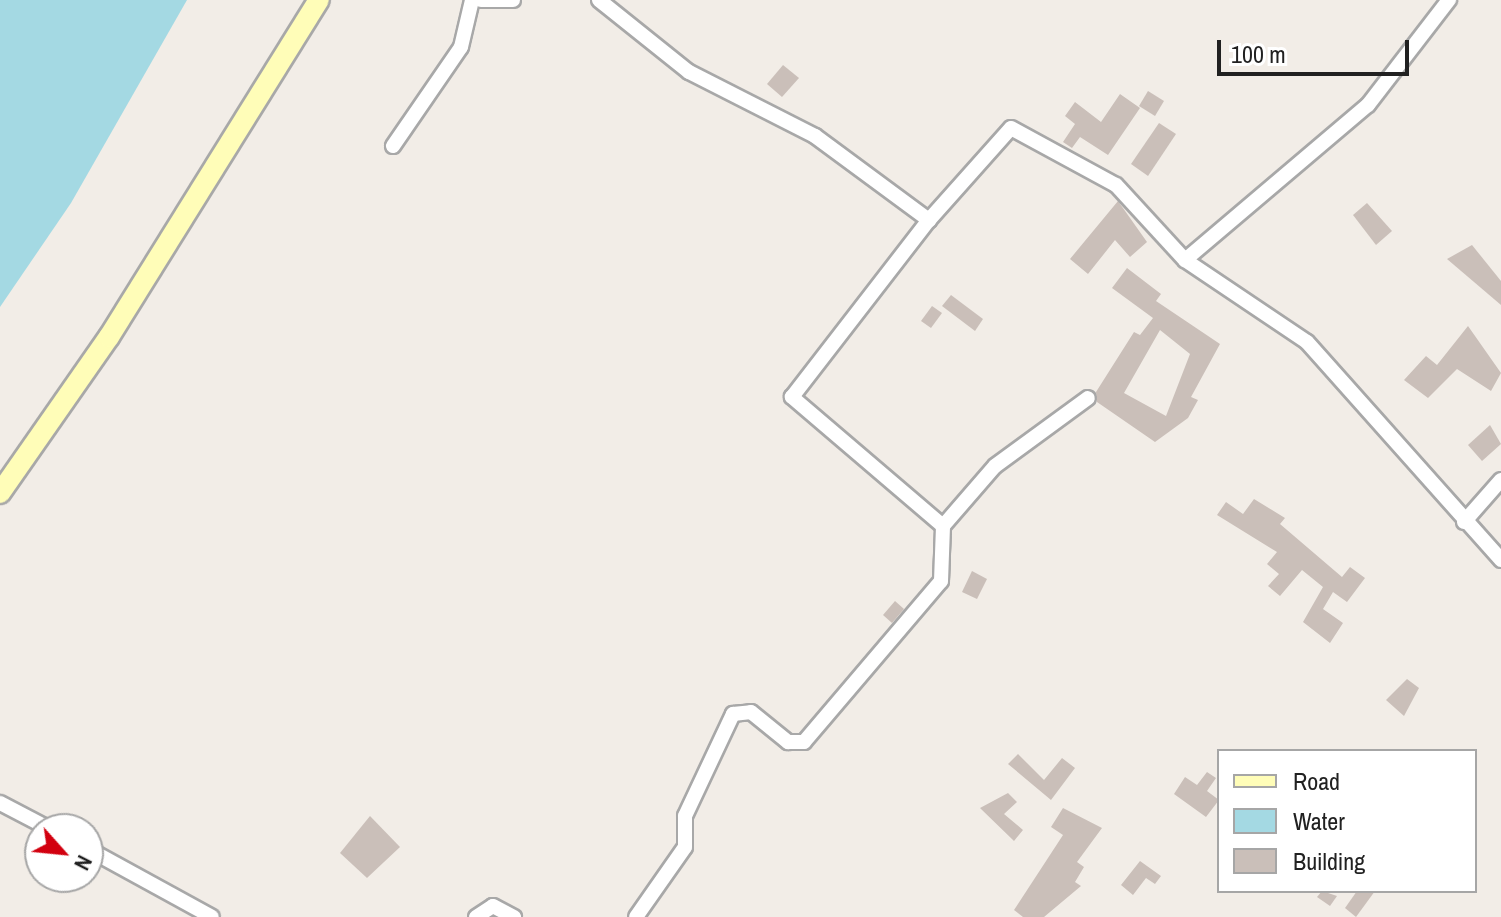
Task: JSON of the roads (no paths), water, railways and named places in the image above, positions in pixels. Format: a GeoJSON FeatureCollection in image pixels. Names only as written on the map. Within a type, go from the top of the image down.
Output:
{"type":"FeatureCollection","features":[{"type":"Feature","properties":{"kind":"main road"},"geometry":{"type":"LineString","coordinates":[[0,493],[109,337],[319,0]]}},
{"type":"Feature","properties":{"kind":"street"},"geometry":{"type":"LineString","coordinates":[[393,146],[461,47],[472,0]]}},
{"type":"Feature","properties":{"kind":"street"},"geometry":{"type":"LineString","coordinates":[[481,0],[513,0]]}},
{"type":"Feature","properties":{"kind":"street"},"geometry":{"type":"LineString","coordinates":[[599,0],[689,72],[815,136],[929,220]]}},
{"type":"Feature","properties":{"kind":"street"},"geometry":{"type":"LineString","coordinates":[[1185,260],[1368,105],[1449,0]]}},
{"type":"Feature","properties":{"kind":"street"},"geometry":{"type":"LineString","coordinates":[[943,526],[792,397],[929,220],[1002,132],[1015,127],[1121,189],[1185,260],[1307,342],[1501,560]]}},
{"type":"Feature","properties":{"kind":"street"},"geometry":{"type":"LineString","coordinates":[[636,917],[685,847],[685,816],[733,714],[751,712],[794,743],[821,730],[936,590],[945,558],[943,526],[995,466],[1088,398]]}},
{"type":"Feature","properties":{"kind":"street"},"geometry":{"type":"LineString","coordinates":[[1464,522],[1501,480]]}},
{"type":"Feature","properties":{"kind":"street"},"geometry":{"type":"LineString","coordinates":[[1,805],[24,816]]}},
{"type":"Feature","properties":{"kind":"street"},"geometry":{"type":"LineString","coordinates":[[104,858],[212,917]]}},
{"type":"Feature","properties":{"kind":"street"},"geometry":{"type":"LineString","coordinates":[[476,917],[493,906],[514,917]]}},
{"type":"Feature","properties":{"kind":"water"},"geometry":{"type":"Polygon","coordinates":[[[0,0],[187,0],[71,203],[0,307],[0,0]]]}}]}
